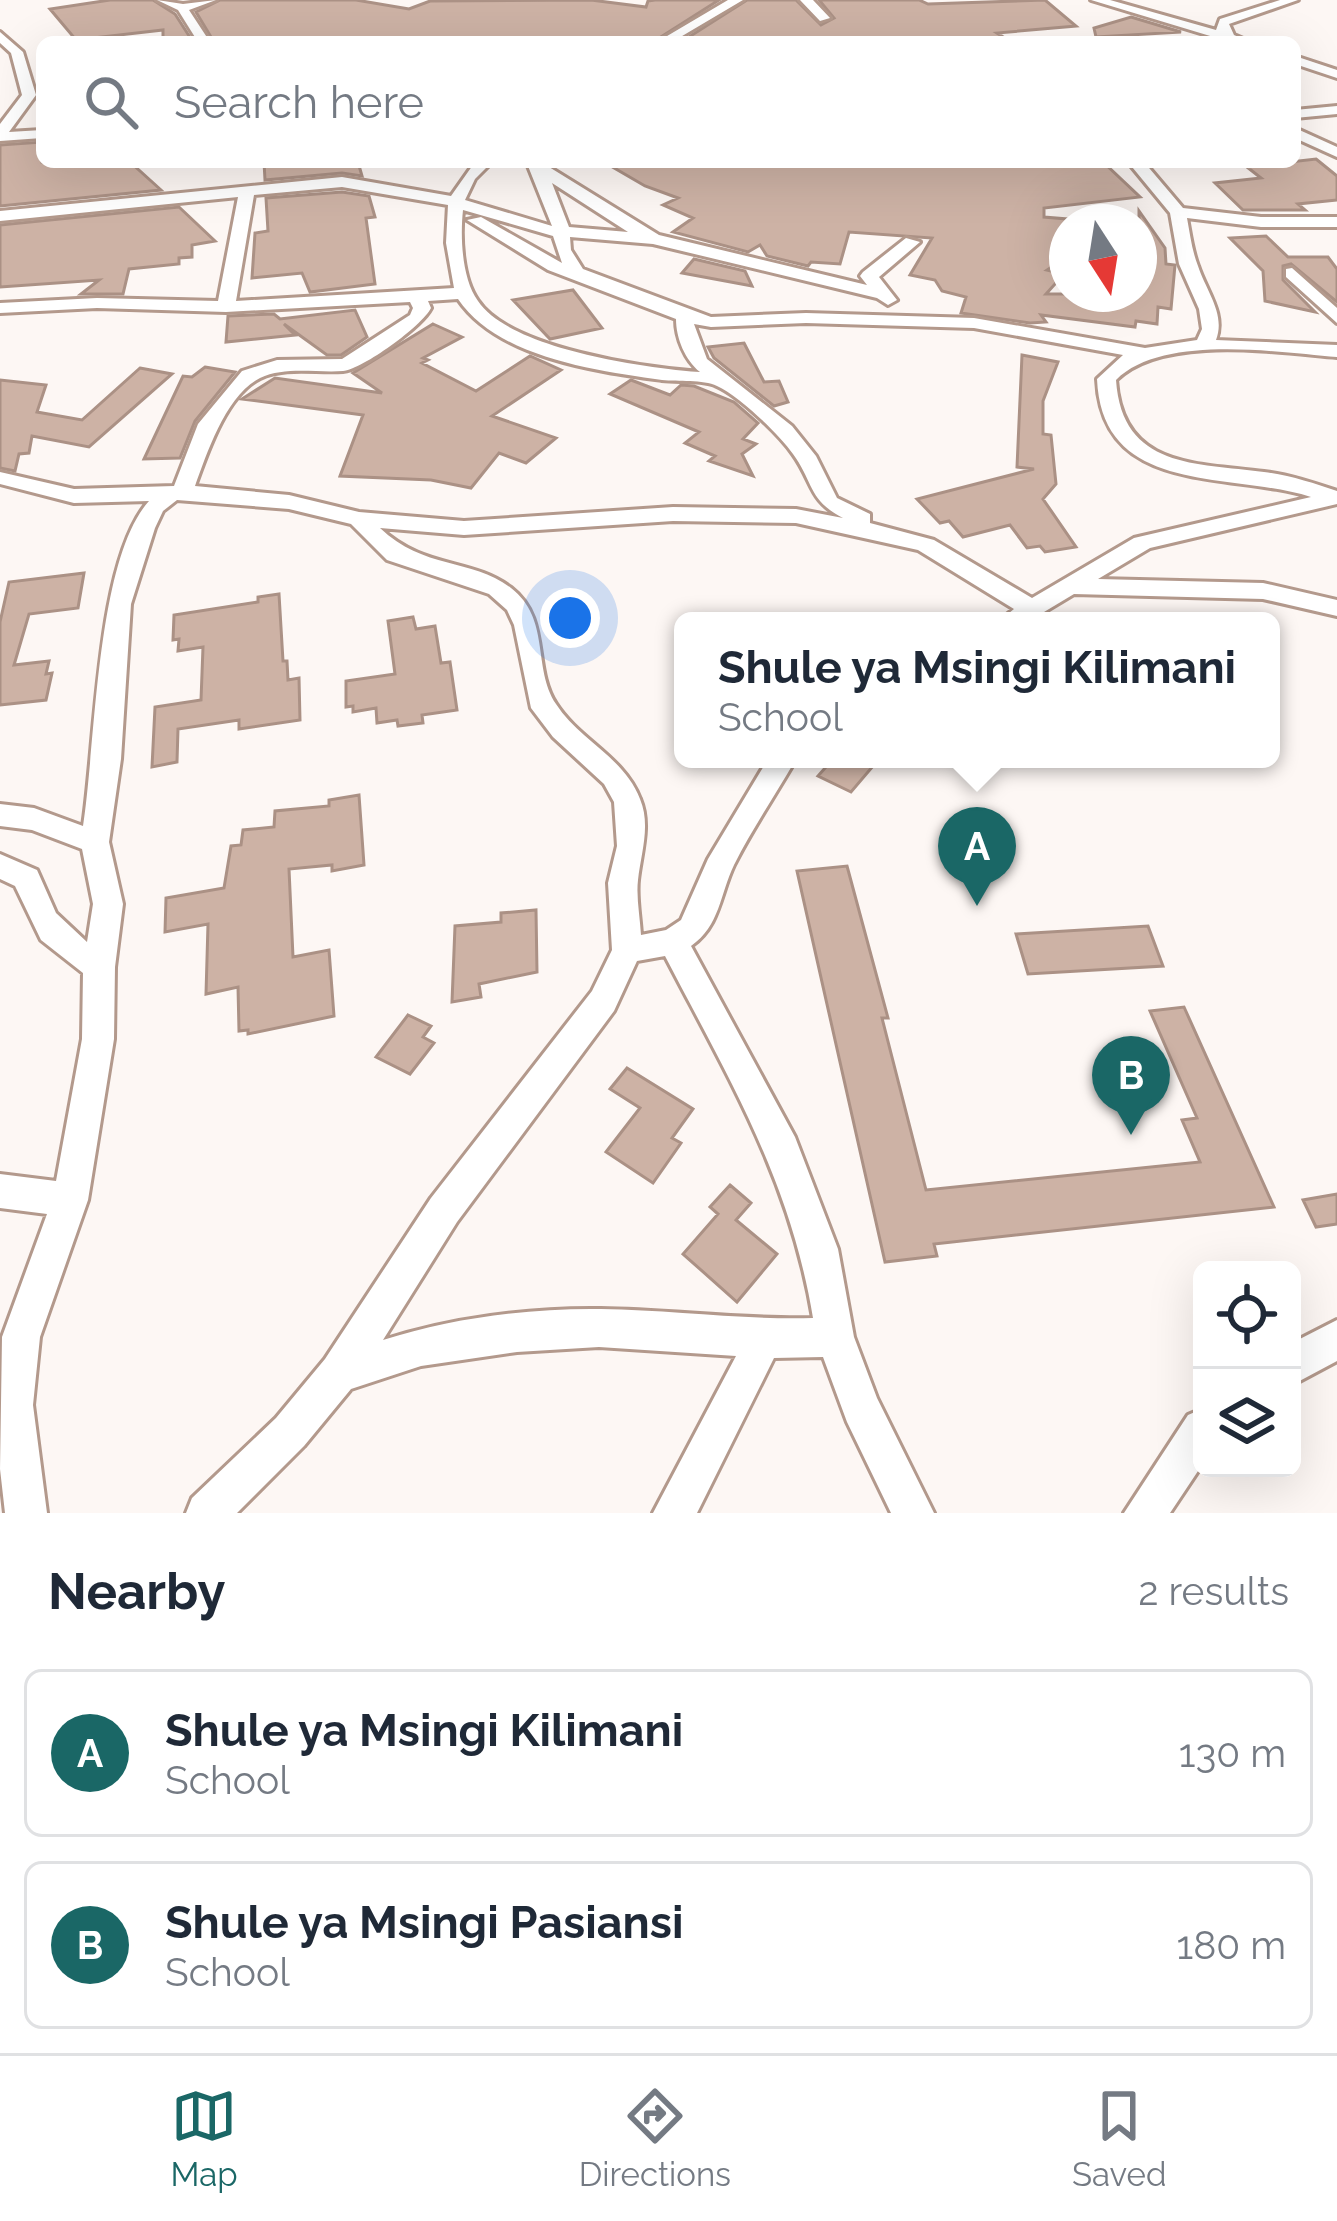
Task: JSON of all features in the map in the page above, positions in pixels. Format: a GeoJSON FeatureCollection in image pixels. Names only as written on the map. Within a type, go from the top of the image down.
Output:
{"type":"FeatureCollection","features":[{"type":"Feature","properties":{"kind":"street"},"geometry":{"type":"LineString","coordinates":[[163,0],[182,8],[200,36]]}},
{"type":"Feature","properties":{"kind":"street"},"geometry":{"type":"LineString","coordinates":[[182,8],[210,0]]}},
{"type":"Feature","properties":{"kind":"street"},"geometry":{"type":"LineString","coordinates":[[673,36],[737,0]]}},
{"type":"Feature","properties":{"kind":"street"},"geometry":{"type":"LineString","coordinates":[[806,0],[824,18]]}},
{"type":"Feature","properties":{"kind":"street"},"geometry":{"type":"LineString","coordinates":[[1097,0],[1224,36]]}},
{"type":"Feature","properties":{"kind":"street"},"geometry":{"type":"LineString","coordinates":[[1227,36],[1220,28],[1224,22],[1292,0]]}},
{"type":"Feature","properties":{"kind":"street"},"geometry":{"type":"LineString","coordinates":[[0,136],[29,95],[17,52],[2,41]]}},
{"type":"Feature","properties":{"kind":"street"},"geometry":{"type":"LineString","coordinates":[[1301,62],[1333,73]]}},
{"type":"Feature","properties":{"kind":"street"},"geometry":{"type":"LineString","coordinates":[[1301,75],[1333,73]]}},
{"type":"Feature","properties":{"kind":"street"},"geometry":{"type":"LineString","coordinates":[[1301,113],[1337,110]]}},
{"type":"Feature","properties":{"kind":"street"},"geometry":{"type":"LineString","coordinates":[[0,136],[36,134]]}},
{"type":"Feature","properties":{"kind":"street"},"geometry":{"type":"LineString","coordinates":[[1301,135],[1337,153]]}},
{"type":"Feature","properties":{"kind":"street"},"geometry":{"type":"LineString","coordinates":[[332,168],[341,182]]}},
{"type":"Feature","properties":{"kind":"street"},"geometry":{"type":"LineString","coordinates":[[477,168],[462,182],[456,207],[456,256],[469,303],[502,328],[541,344],[646,376],[718,379]]}},
{"type":"Feature","properties":{"kind":"street"},"geometry":{"type":"LineString","coordinates":[[537,168],[562,231],[563,250],[578,273]]}},
{"type":"Feature","properties":{"kind":"street"},"geometry":{"type":"LineString","coordinates":[[541,168],[653,238]]}},
{"type":"Feature","properties":{"kind":"street"},"geometry":{"type":"LineString","coordinates":[[1141,168],[1178,212],[1188,264],[1208,309],[1211,328],[1204,346]]}},
{"type":"Feature","properties":{"kind":"street"},"geometry":{"type":"LineString","coordinates":[[2,217],[341,182],[529,226],[653,238],[882,294]]}},
{"type":"Feature","properties":{"kind":"street"},"geometry":{"type":"LineString","coordinates":[[226,307],[247,189]]}},
{"type":"Feature","properties":{"kind":"street"},"geometry":{"type":"LineString","coordinates":[[456,207],[554,266],[685,316],[746,323],[806,318],[974,323],[1142,353],[1204,346],[1337,351]]}},
{"type":"Feature","properties":{"kind":"street"},"geometry":{"type":"LineString","coordinates":[[1178,212],[1261,222],[1337,222]]}},
{"type":"Feature","properties":{"kind":"street"},"geometry":{"type":"LineString","coordinates":[[906,321],[869,276],[912,242]]}},
{"type":"Feature","properties":{"kind":"street"},"geometry":{"type":"LineString","coordinates":[[1292,273],[1337,318]]}},
{"type":"Feature","properties":{"kind":"street"},"geometry":{"type":"LineString","coordinates":[[0,308],[98,303],[226,307],[466,293]]}},
{"type":"Feature","properties":{"kind":"street"},"geometry":{"type":"LineString","coordinates":[[26,1513],[13,1405],[21,1337],[70,1199],[98,1039],[99,967],[108,904],[95,842],[107,759],[119,604],[143,528],[154,508],[178,492],[208,424],[249,375],[277,366],[346,365],[417,318],[422,308],[417,296]]}},
{"type":"Feature","properties":{"kind":"street"},"geometry":{"type":"LineString","coordinates":[[685,316],[691,348],[718,379],[784,430],[806,456],[828,502],[893,534],[944,552],[1018,612]]}},
{"type":"Feature","properties":{"kind":"street"},"geometry":{"type":"LineString","coordinates":[[1059,337],[1112,371]]}},
{"type":"Feature","properties":{"kind":"street"},"geometry":{"type":"LineString","coordinates":[[1142,353],[1112,371],[1104,383],[1106,399],[1123,435],[1154,459],[1184,468],[1268,479],[1333,499]]}},
{"type":"Feature","properties":{"kind":"street"},"geometry":{"type":"LineString","coordinates":[[0,478],[74,496],[178,492],[289,502],[359,519],[486,527],[729,513],[796,516],[893,534]]}},
{"type":"Feature","properties":{"kind":"street"},"geometry":{"type":"LineString","coordinates":[[1027,612],[1142,543],[1254,513],[1333,499]]}},
{"type":"Feature","properties":{"kind":"street"},"geometry":{"type":"LineString","coordinates":[[207,1513],[290,1432],[339,1373],[444,1210],[603,1001],[626,950],[623,883],[631,846],[628,802],[614,777],[539,702],[526,625],[517,606],[497,589],[400,558],[359,519]]}},
{"type":"Feature","properties":{"kind":"street"},"geometry":{"type":"LineString","coordinates":[[1074,586],[1263,591],[1337,608]]}},
{"type":"Feature","properties":{"kind":"street"},"geometry":{"type":"LineString","coordinates":[[626,950],[673,942],[692,928],[707,904],[718,867],[777,768]]}},
{"type":"Feature","properties":{"kind":"street"},"geometry":{"type":"LineString","coordinates":[[0,814],[34,819],[95,842]]}},
{"type":"Feature","properties":{"kind":"street"},"geometry":{"type":"LineString","coordinates":[[0,866],[27,878],[40,920],[51,935],[99,967]]}},
{"type":"Feature","properties":{"kind":"street"},"geometry":{"type":"LineString","coordinates":[[673,942],[778,1137],[820,1249],[835,1337],[861,1408],[914,1513]]}},
{"type":"Feature","properties":{"kind":"street"},"geometry":{"type":"LineString","coordinates":[[0,1191],[70,1199]]}},
{"type":"Feature","properties":{"kind":"street"},"geometry":{"type":"LineString","coordinates":[[339,1373],[421,1347],[517,1333],[599,1328],[763,1339],[835,1337]]}},
{"type":"Feature","properties":{"kind":"street"},"geometry":{"type":"LineString","coordinates":[[674,1513],[741,1390],[763,1339]]}},
{"type":"Feature","properties":{"kind":"street"},"geometry":{"type":"LineString","coordinates":[[1301,1360],[1337,1339]]}},
{"type":"Feature","properties":{"kind":"street"},"geometry":{"type":"LineString","coordinates":[[1145,1513],[1193,1443]]}},
{"type":"Feature","properties":{"kind":"building"},"geometry":{"type":"Polygon","coordinates":[[[110,0],[153,0],[175,14],[189,36],[163,36],[163,30],[73,36],[50,9],[110,0]]]}},
{"type":"Feature","properties":{"kind":"building"},"geometry":{"type":"Polygon","coordinates":[[[220,0],[356,0],[409,9],[430,1],[591,0],[646,7],[655,0],[719,0],[662,36],[210,36],[196,12],[220,0]]]}},
{"type":"Feature","properties":{"kind":"building"},"geometry":{"type":"Polygon","coordinates":[[[747,0],[796,0],[821,25],[834,18],[819,0],[919,0],[928,4],[1045,0],[1076,26],[997,33],[1002,36],[690,36],[747,0]]]}},
{"type":"Feature","properties":{"kind":"building"},"geometry":{"type":"Polygon","coordinates":[[[1131,17],[1181,32],[1096,36],[1094,28],[1131,17]]]}},
{"type":"Feature","properties":{"kind":"building"},"geometry":{"type":"Polygon","coordinates":[[[36,142],[36,168],[137,168],[161,190],[0,206],[0,145],[36,142]]]}},
{"type":"Feature","properties":{"kind":"building"},"geometry":{"type":"Polygon","coordinates":[[[1316,159],[1337,176],[1337,200],[1298,204],[1305,210],[1243,210],[1215,183],[1261,178],[1248,168],[1301,168],[1301,161],[1316,159]]]}},
{"type":"Feature","properties":{"kind":"building"},"geometry":{"type":"Polygon","coordinates":[[[264,168],[360,168],[362,176],[342,173],[265,180],[264,168]]]}},
{"type":"Feature","properties":{"kind":"building"},"geometry":{"type":"Polygon","coordinates":[[[614,168],[1109,168],[1140,197],[1044,208],[1044,217],[1049,217],[1049,312],[1157,312],[1157,237],[1165,248],[1166,264],[1175,265],[1171,309],[1158,307],[1157,324],[1136,321],[1135,327],[1041,315],[1046,322],[1030,323],[961,313],[966,297],[942,291],[935,280],[910,275],[932,238],[849,232],[840,264],[811,262],[808,266],[767,256],[760,245],[748,252],[673,232],[693,218],[663,205],[678,198],[614,168]]]}},
{"type":"Feature","properties":{"kind":"building"},"geometry":{"type":"Polygon","coordinates":[[[342,192],[369,196],[375,217],[366,218],[375,284],[310,292],[302,273],[252,278],[255,233],[268,231],[266,198],[342,192]]]}},
{"type":"Feature","properties":{"kind":"building"},"geometry":{"type":"Polygon","coordinates":[[[179,207],[215,241],[192,245],[192,257],[179,258],[179,264],[129,269],[123,294],[81,294],[99,280],[0,287],[0,225],[179,207]]]}},
{"type":"Feature","properties":{"kind":"building"},"geometry":{"type":"Polygon","coordinates":[[[1266,236],[1288,257],[1328,257],[1337,269],[1337,302],[1291,264],[1283,266],[1283,280],[1315,312],[1265,301],[1263,271],[1230,238],[1266,236]]]}},
{"type":"Feature","properties":{"kind":"building"},"geometry":{"type":"Polygon","coordinates":[[[694,259],[745,271],[752,286],[682,273],[694,259]]]}},
{"type":"Feature","properties":{"kind":"building"},"geometry":{"type":"Polygon","coordinates":[[[573,290],[602,328],[550,339],[513,300],[573,290]]]}},
{"type":"Feature","properties":{"kind":"building"},"geometry":{"type":"Polygon","coordinates":[[[355,310],[367,337],[341,355],[327,355],[284,324],[295,335],[226,342],[228,316],[274,314],[280,319],[355,310]]]}},
{"type":"Feature","properties":{"kind":"building"},"geometry":{"type":"Polygon","coordinates":[[[433,324],[462,337],[423,358],[428,360],[422,363],[476,391],[530,356],[561,370],[492,416],[556,438],[526,463],[499,453],[471,488],[431,480],[340,476],[363,415],[242,399],[275,378],[382,393],[353,373],[433,324]]]}},
{"type":"Feature","properties":{"kind":"building"},"geometry":{"type":"Polygon","coordinates":[[[744,343],[764,382],[779,381],[788,402],[774,406],[714,358],[708,347],[744,343]]]}},
{"type":"Feature","properties":{"kind":"building"},"geometry":{"type":"Polygon","coordinates":[[[1022,355],[1058,362],[1043,401],[1043,434],[1051,435],[1056,484],[1043,499],[1076,547],[1045,552],[1040,546],[1027,548],[1010,525],[963,537],[949,521],[940,523],[917,499],[1034,469],[1017,467],[1022,355]]]}},
{"type":"Feature","properties":{"kind":"building"},"geometry":{"type":"Polygon","coordinates":[[[205,367],[235,372],[195,421],[180,458],[144,459],[183,376],[192,377],[205,367]]]}},
{"type":"Feature","properties":{"kind":"building"},"geometry":{"type":"Polygon","coordinates":[[[140,368],[172,374],[89,447],[32,436],[29,453],[19,454],[15,471],[0,468],[0,380],[46,385],[37,412],[82,420],[140,368]]]}},
{"type":"Feature","properties":{"kind":"building"},"geometry":{"type":"Polygon","coordinates":[[[631,380],[670,395],[681,385],[694,386],[734,402],[758,423],[743,439],[756,444],[742,454],[753,476],[709,461],[715,456],[685,443],[699,432],[610,394],[631,380]]]}},
{"type":"Feature","properties":{"kind":"building"},"geometry":{"type":"Polygon","coordinates":[[[84,573],[78,608],[29,614],[14,665],[49,661],[46,674],[52,673],[46,700],[0,705],[0,622],[9,582],[84,573]]]}},
{"type":"Feature","properties":{"kind":"building"},"geometry":{"type":"Polygon","coordinates":[[[279,594],[283,661],[287,661],[288,680],[299,678],[300,720],[239,729],[239,720],[178,729],[177,762],[152,767],[155,707],[201,700],[203,647],[178,651],[179,639],[173,640],[174,615],[258,602],[258,597],[279,594]]]}},
{"type":"Feature","properties":{"kind":"building"},"geometry":{"type":"Polygon","coordinates":[[[413,617],[416,629],[435,626],[441,663],[450,662],[457,710],[422,715],[423,723],[398,726],[397,720],[377,723],[376,708],[353,712],[353,706],[346,707],[346,681],[395,674],[388,621],[413,617]]]}},
{"type":"Feature","properties":{"kind":"building"},"geometry":{"type":"Polygon","coordinates":[[[825,768],[871,768],[851,792],[818,776],[825,768]]]}},
{"type":"Feature","properties":{"kind":"building"},"geometry":{"type":"Polygon","coordinates":[[[359,795],[364,865],[332,871],[332,865],[289,869],[293,957],[329,950],[334,1016],[248,1034],[248,1030],[239,1031],[238,987],[206,994],[208,924],[165,932],[166,898],[224,888],[231,846],[241,845],[243,830],[274,827],[275,811],[329,806],[329,800],[359,795]]]}},
{"type":"Feature","properties":{"kind":"building"},"geometry":{"type":"Polygon","coordinates":[[[847,866],[888,1018],[882,1018],[926,1190],[1200,1162],[1182,1120],[1197,1118],[1150,1011],[1184,1007],[1274,1207],[934,1244],[937,1256],[885,1262],[797,871],[847,866]]]}},
{"type":"Feature","properties":{"kind":"building"},"geometry":{"type":"Polygon","coordinates":[[[536,910],[537,972],[479,984],[481,997],[452,1002],[455,926],[501,922],[501,913],[536,910]]]}},
{"type":"Feature","properties":{"kind":"building"},"geometry":{"type":"Polygon","coordinates":[[[1148,926],[1163,966],[1028,974],[1016,934],[1148,926]]]}},
{"type":"Feature","properties":{"kind":"building"},"geometry":{"type":"Polygon","coordinates":[[[408,1015],[431,1026],[423,1037],[434,1043],[410,1074],[376,1057],[408,1015]]]}},
{"type":"Feature","properties":{"kind":"building"},"geometry":{"type":"Polygon","coordinates":[[[627,1068],[693,1109],[672,1138],[681,1143],[653,1183],[606,1152],[640,1108],[610,1089],[627,1068]]]}},
{"type":"Feature","properties":{"kind":"building"},"geometry":{"type":"Polygon","coordinates":[[[730,1185],[751,1203],[736,1220],[777,1254],[737,1302],[683,1254],[718,1214],[710,1207],[730,1185]]]}},
{"type":"Feature","properties":{"kind":"building"},"geometry":{"type":"Polygon","coordinates":[[[1337,1194],[1337,1224],[1316,1227],[1303,1200],[1337,1194]]]}},
{"type":"Feature","properties":{"kind":"place","name":"Shule ya Msingi Kilimani"},"geometry":{"type":"Point","coordinates":[977,906]}},
{"type":"Feature","properties":{"kind":"place","name":"Shule ya Msingi Pasiansi"},"geometry":{"type":"Point","coordinates":[1131,1135]}}]}
